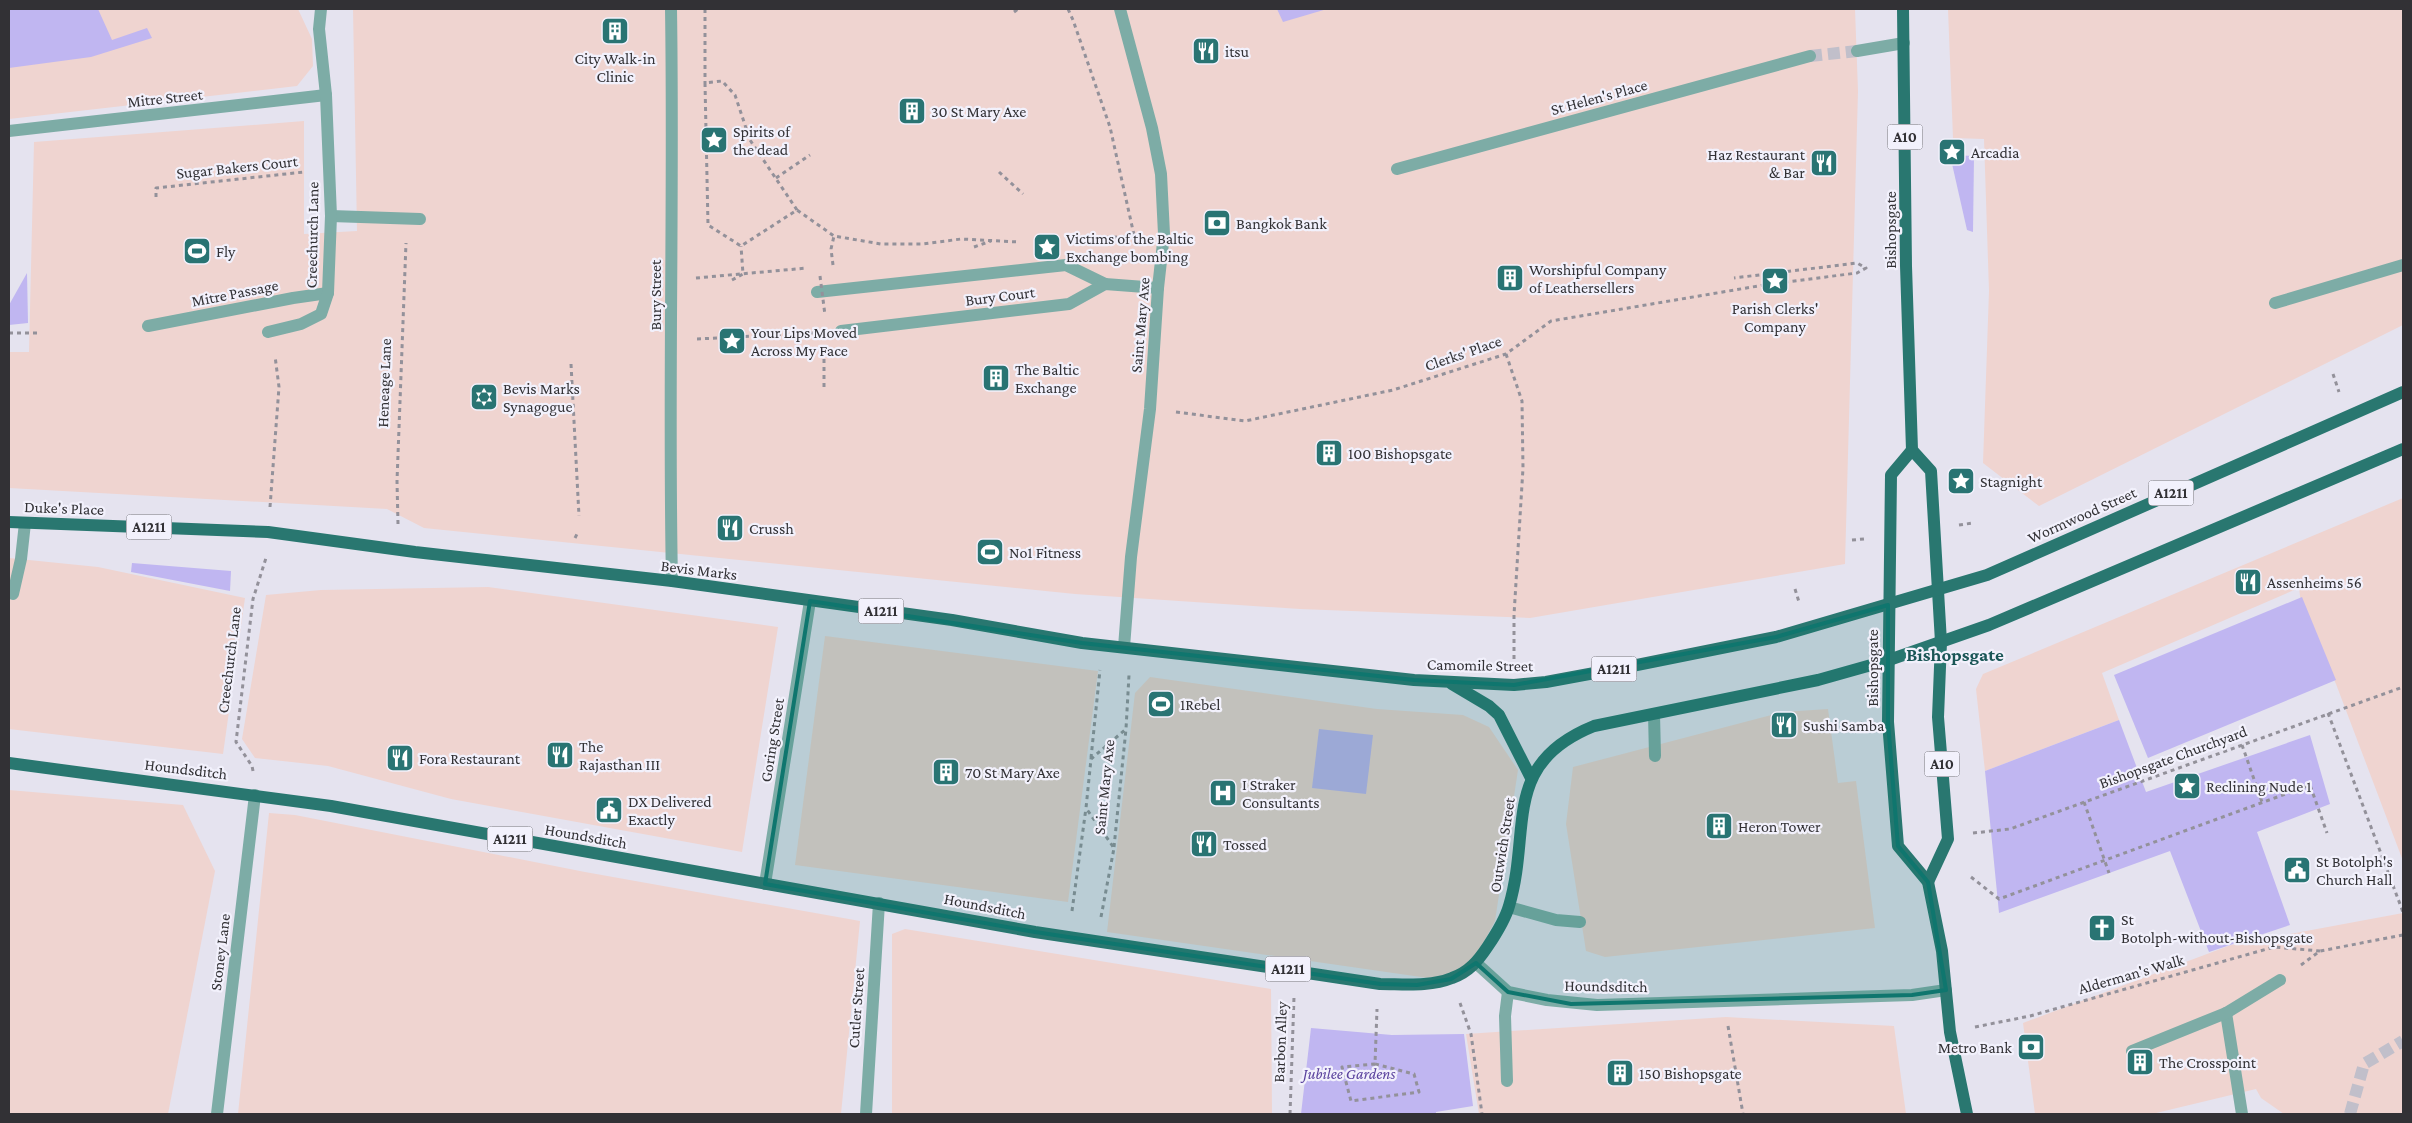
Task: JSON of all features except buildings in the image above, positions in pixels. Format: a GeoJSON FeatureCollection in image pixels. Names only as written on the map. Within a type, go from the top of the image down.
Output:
{"type":"FeatureCollection","features":[{"type":"Feature","properties":{"kind":"main road","name":"Bishopsgate"},"geometry":{"type":"LineString","coordinates":[[1902,9],[1906,266],[1912,450],[1890,475],[1888,722],[1898,846],[1928,882],[1942,951],[1950,1032],[1967,1114]]}},
{"type":"Feature","properties":{"kind":"main road","name":"Wormwood Street"},"geometry":{"type":"LineString","coordinates":[[1888,605],[1987,575],[2403,392]]}},
{"type":"Feature","properties":{"kind":"main road"},"geometry":{"type":"LineString","coordinates":[[1889,660],[2036,605],[2403,449]]}},
{"type":"Feature","properties":{"kind":"main road","name":"A10"},"geometry":{"type":"LineString","coordinates":[[1912,450],[1931,471],[1941,642],[1938,718],[1948,839],[1928,882]]}},
{"type":"Feature","properties":{"kind":"main road","name":"Duke's Place"},"geometry":{"type":"LineString","coordinates":[[9,522],[268,532]]}},
{"type":"Feature","properties":{"kind":"main road","name":"Bevis Marks"},"geometry":{"type":"LineString","coordinates":[[268,532],[400,550],[672,582],[958,621],[1082,643],[1124,647]]}},
{"type":"Feature","properties":{"kind":"main road","name":"Camomile Street"},"geometry":{"type":"LineString","coordinates":[[1124,647],[1450,683],[1514,685],[1546,682],[1776,637],[1888,605]]}},
{"type":"Feature","properties":{"kind":"main road","name":"A1211"},"geometry":{"type":"LineString","coordinates":[[1654,714],[1818,680],[1889,660]]}},
{"type":"Feature","properties":{"kind":"main road","name":"A1211"},"geometry":{"type":"LineString","coordinates":[[1450,683],[1489,706],[1499,715],[1531,778]]}},
{"type":"Feature","properties":{"kind":"main road","name":"Outwich Street"},"geometry":{"type":"LineString","coordinates":[[1476,963],[1497,932],[1509,907],[1514,884],[1524,800],[1531,778],[1558,745],[1576,733],[1594,726],[1654,714]]}},
{"type":"Feature","properties":{"kind":"main road","name":"Houndsditch"},"geometry":{"type":"LineString","coordinates":[[9,764],[331,806],[1035,932],[1380,984],[1417,985],[1451,979],[1476,963]]}},
{"type":"Feature","properties":{"kind":"street","name":"Creechurch Lane"},"geometry":{"type":"LineString","coordinates":[[268,332],[301,324],[320,314],[328,293],[331,216],[326,95],[319,29],[321,9]]}},
{"type":"Feature","properties":{"kind":"street","name":"Bury Street"},"geometry":{"type":"LineString","coordinates":[[671,9],[674,150],[671,256],[672,582]]}},
{"type":"Feature","properties":{"kind":"street","name":"Saint Mary Axe"},"geometry":{"type":"LineString","coordinates":[[1120,9],[1152,128],[1161,174],[1164,242],[1158,288],[1150,408],[1131,558],[1124,647]]}},
{"type":"Feature","properties":{"kind":"street"},"geometry":{"type":"LineString","coordinates":[[1857,51],[1904,43]]}},
{"type":"Feature","properties":{"kind":"street","name":"St Helen's Place"},"geometry":{"type":"LineString","coordinates":[[1396,169],[1810,56]]}},
{"type":"Feature","properties":{"kind":"street","name":"Mitre Street"},"geometry":{"type":"LineString","coordinates":[[9,131],[326,95]]}},
{"type":"Feature","properties":{"kind":"street"},"geometry":{"type":"LineString","coordinates":[[331,216],[414,218]]}},
{"type":"Feature","properties":{"kind":"street"},"geometry":{"type":"LineString","coordinates":[[817,292],[1066,265],[1105,284],[1158,288]]}},
{"type":"Feature","properties":{"kind":"street"},"geometry":{"type":"LineString","coordinates":[[2275,303],[2403,265]]}},
{"type":"Feature","properties":{"kind":"street","name":"Bury Court"},"geometry":{"type":"LineString","coordinates":[[840,331],[1069,304],[1105,284]]}},
{"type":"Feature","properties":{"kind":"street","name":"Mitre Passage"},"geometry":{"type":"LineString","coordinates":[[148,326],[328,293]]}},
{"type":"Feature","properties":{"kind":"street"},"geometry":{"type":"LineString","coordinates":[[13,594],[21,559],[25,523]]}},
{"type":"Feature","properties":{"kind":"street","name":"Goring Street"},"geometry":{"type":"LineString","coordinates":[[764,884],[810,602]]}},
{"type":"Feature","properties":{"kind":"street"},"geometry":{"type":"LineString","coordinates":[[1654,714],[1655,756]]}},
{"type":"Feature","properties":{"kind":"street","name":"Stoney Lane"},"geometry":{"type":"LineString","coordinates":[[217,1114],[255,795]]}},
{"type":"Feature","properties":{"kind":"street","name":"Cutler Street"},"geometry":{"type":"LineString","coordinates":[[866,1114],[879,903]]}},
{"type":"Feature","properties":{"kind":"street"},"geometry":{"type":"LineString","coordinates":[[1509,907],[1556,920],[1580,922]]}},
{"type":"Feature","properties":{"kind":"street"},"geometry":{"type":"LineString","coordinates":[[1476,963],[1508,992],[1505,1016],[1507,1082]]}},
{"type":"Feature","properties":{"kind":"street"},"geometry":{"type":"LineString","coordinates":[[2132,1051],[2226,1014],[2280,980]]}},
{"type":"Feature","properties":{"kind":"street","name":"Houndsditch"},"geometry":{"type":"LineString","coordinates":[[1508,992],[1555,1002],[1597,1005],[1912,995],[1946,990]]}},
{"type":"Feature","properties":{"kind":"street"},"geometry":{"type":"LineString","coordinates":[[2226,1014],[2242,1114]]}},
{"type":"Feature","properties":{"kind":"path"},"geometry":{"type":"LineString","coordinates":[[705,9],[708,225],[741,246]]}},
{"type":"Feature","properties":{"kind":"path"},"geometry":{"type":"LineString","coordinates":[[1014,12],[1018,9]]}},
{"type":"Feature","properties":{"kind":"path"},"geometry":{"type":"LineString","coordinates":[[1067,240],[1134,236],[1110,127],[1074,20],[1068,9]]}},
{"type":"Feature","properties":{"kind":"path"},"geometry":{"type":"LineString","coordinates":[[705,83],[722,81],[735,95],[750,140],[797,210],[834,236],[882,244],[922,244],[960,239],[1020,242]]}},
{"type":"Feature","properties":{"kind":"path"},"geometry":{"type":"LineString","coordinates":[[776,178],[810,154]]}},
{"type":"Feature","properties":{"kind":"path","name":"Sugar Bakers Court"},"geometry":{"type":"LineString","coordinates":[[156,197],[156,188],[329,171]]}},
{"type":"Feature","properties":{"kind":"path"},"geometry":{"type":"LineString","coordinates":[[999,172],[1023,194]]}},
{"type":"Feature","properties":{"kind":"path"},"geometry":{"type":"LineString","coordinates":[[741,246],[797,210]]}},
{"type":"Feature","properties":{"kind":"path","name":"Heneage Lane"},"geometry":{"type":"LineString","coordinates":[[400,550],[397,481],[414,218]]}},
{"type":"Feature","properties":{"kind":"path"},"geometry":{"type":"LineString","coordinates":[[833,266],[831,249],[834,236]]}},
{"type":"Feature","properties":{"kind":"path"},"geometry":{"type":"LineString","coordinates":[[732,280],[743,274],[741,246]]}},
{"type":"Feature","properties":{"kind":"path","name":"Clerks' Place"},"geometry":{"type":"LineString","coordinates":[[1150,408],[1245,421],[1393,390],[1506,354],[1551,321],[1770,284],[1857,273],[1866,268],[1857,263],[1734,278]]}},
{"type":"Feature","properties":{"kind":"path"},"geometry":{"type":"LineString","coordinates":[[688,279],[713,276]]}},
{"type":"Feature","properties":{"kind":"path"},"geometry":{"type":"LineString","coordinates":[[820,276],[825,315]]}},
{"type":"Feature","properties":{"kind":"path"},"geometry":{"type":"LineString","coordinates":[[268,332],[276,360],[279,387],[270,511]]}},
{"type":"Feature","properties":{"kind":"path"},"geometry":{"type":"LineString","coordinates":[[691,340],[821,332]]}},
{"type":"Feature","properties":{"kind":"path"},"geometry":{"type":"LineString","coordinates":[[9,333],[39,333]]}},
{"type":"Feature","properties":{"kind":"path"},"geometry":{"type":"LineString","coordinates":[[1506,354],[1522,401],[1523,468],[1514,615],[1514,685]]}},
{"type":"Feature","properties":{"kind":"path"},"geometry":{"type":"LineString","coordinates":[[571,364],[580,516]]}},
{"type":"Feature","properties":{"kind":"path"},"geometry":{"type":"LineString","coordinates":[[1956,526],[1973,523]]}},
{"type":"Feature","properties":{"kind":"path"},"geometry":{"type":"LineString","coordinates":[[575,538],[578,532]]}},
{"type":"Feature","properties":{"kind":"path"},"geometry":{"type":"LineString","coordinates":[[1852,540],[1864,539]]}},
{"type":"Feature","properties":{"kind":"path","name":"Creechurch Lane"},"geometry":{"type":"LineString","coordinates":[[252,766],[236,742],[253,599],[266,556]]}},
{"type":"Feature","properties":{"kind":"path"},"geometry":{"type":"LineString","coordinates":[[1796,590],[1799,602]]}},
{"type":"Feature","properties":{"kind":"path"},"geometry":{"type":"LineString","coordinates":[[1091,758],[1101,680],[1100,668]]}},
{"type":"Feature","properties":{"kind":"path","name":"Saint Mary Axe"},"geometry":{"type":"LineString","coordinates":[[1100,922],[1114,848],[1130,682],[1128,672]]}},
{"type":"Feature","properties":{"kind":"path","name":"Bishopsgate Churchyard"},"geometry":{"type":"LineString","coordinates":[[1948,839],[1982,831],[2010,829],[2403,687]]}},
{"type":"Feature","properties":{"kind":"path"},"geometry":{"type":"LineString","coordinates":[[2328,713],[2403,912]]}},
{"type":"Feature","properties":{"kind":"path"},"geometry":{"type":"LineString","coordinates":[[1853,725],[1862,723]]}},
{"type":"Feature","properties":{"kind":"path","name":"Saint Mary Axe"},"geometry":{"type":"LineString","coordinates":[[1114,848],[1086,808],[1091,758],[1126,729]]}},
{"type":"Feature","properties":{"kind":"path"},"geometry":{"type":"LineString","coordinates":[[2242,745],[2262,802]]}},
{"type":"Feature","properties":{"kind":"path"},"geometry":{"type":"LineString","coordinates":[[1971,877],[1999,899],[2310,785],[2328,833]]}},
{"type":"Feature","properties":{"kind":"path"},"geometry":{"type":"LineString","coordinates":[[2084,802],[2109,873]]}},
{"type":"Feature","properties":{"kind":"path"},"geometry":{"type":"LineString","coordinates":[[1072,914],[1086,808]]}},
{"type":"Feature","properties":{"kind":"path","name":"Alderman's Walk"},"geometry":{"type":"LineString","coordinates":[[1950,1032],[2030,1016],[2274,947],[2320,951],[2403,935]]}},
{"type":"Feature","properties":{"kind":"path","name":"Barbon Alley"},"geometry":{"type":"LineString","coordinates":[[1290,1114],[1295,970]]}},
{"type":"Feature","properties":{"kind":"path"},"geometry":{"type":"LineString","coordinates":[[1451,979],[1471,1034],[1482,1114]]}},
{"type":"Feature","properties":{"kind":"path"},"geometry":{"type":"LineString","coordinates":[[1375,1064],[1380,984]]}},
{"type":"Feature","properties":{"kind":"path"},"geometry":{"type":"LineString","coordinates":[[1723,1001],[1744,1114]]}},
{"type":"Feature","properties":{"kind":"path"},"geometry":{"type":"LineString","coordinates":[[1375,1064],[1414,1074],[1419,1092],[1351,1101],[1342,1067],[1375,1064]]}},
{"type":"Feature","properties":{"kind":"highlighted area"},"geometry":{"type":"Polygon","coordinates":[[[810,601],[1082,643],[1414,680],[1514,685],[1776,637],[1888,605],[1888,722],[1898,846],[1928,882],[1946,990],[1912,995],[1571,1004],[1508,992],[1476,963],[1451,979],[1417,985],[1380,984],[1035,932],[765,884],[810,601]]]}},
{"type":"Feature","properties":{"kind":"shaded area"},"geometry":{"type":"Polygon","coordinates":[[[9,9],[298,9],[312,39],[313,66],[297,86],[9,119],[9,9]]]}},
{"type":"Feature","properties":{"kind":"shaded area"},"geometry":{"type":"Polygon","coordinates":[[[353,9],[1855,9],[1858,91],[1845,564],[1530,618],[1300,609],[1075,594],[424,528],[387,509],[9,488],[9,352],[29,352],[34,142],[304,121],[304,234],[357,231],[353,9]]]}},
{"type":"Feature","properties":{"kind":"shaded area"},"geometry":{"type":"Polygon","coordinates":[[[1948,9],[2403,9],[2403,325],[2039,506],[1983,463],[1989,291],[1984,139],[1953,138],[1948,9]]]}},
{"type":"Feature","properties":{"kind":"shaded area"},"geometry":{"type":"Polygon","coordinates":[[[2403,498],[2403,861],[2336,684],[2301,603],[2299,588],[2102,673],[2119,720],[1985,771],[1976,689],[1983,674],[2403,498]]]}},
{"type":"Feature","properties":{"kind":"shaded area"},"geometry":{"type":"Polygon","coordinates":[[[9,558],[98,567],[245,598],[223,754],[9,729],[9,558]]]}},
{"type":"Feature","properties":{"kind":"shaded area"},"geometry":{"type":"Polygon","coordinates":[[[488,587],[778,627],[742,852],[451,799],[328,766],[255,758],[242,739],[266,595],[321,590],[488,587]]]}},
{"type":"Feature","properties":{"kind":"shaded area","name":"70 St Mary Axe"},"geometry":{"type":"Polygon","coordinates":[[[825,636],[1098,671],[1068,902],[795,865],[825,636]]]}},
{"type":"Feature","properties":{"kind":"shaded area"},"geometry":{"type":"Polygon","coordinates":[[[1150,677],[1377,709],[1463,715],[1489,727],[1518,770],[1495,921],[1474,960],[1450,975],[1428,978],[1107,932],[1135,693],[1150,677]]]}},
{"type":"Feature","properties":{"kind":"shaded area","name":"Heron Tower"},"geometry":{"type":"Polygon","coordinates":[[[1828,709],[1838,783],[1856,781],[1875,928],[1605,957],[1586,951],[1566,824],[1573,767],[1783,712],[1828,709]]]}},
{"type":"Feature","properties":{"kind":"shaded area"},"geometry":{"type":"Polygon","coordinates":[[[9,790],[183,805],[215,871],[168,1114],[9,1114],[9,790]]]}},
{"type":"Feature","properties":{"kind":"shaded area"},"geometry":{"type":"Polygon","coordinates":[[[269,813],[295,815],[585,872],[860,921],[841,1114],[238,1114],[269,813]]]}},
{"type":"Feature","properties":{"kind":"shaded area"},"geometry":{"type":"Polygon","coordinates":[[[2403,913],[2403,1114],[2284,1114],[2261,1098],[2256,1089],[2152,1114],[2035,1114],[2023,1023],[2231,945],[2403,913]]]}},
{"type":"Feature","properties":{"kind":"shaded area"},"geometry":{"type":"Polygon","coordinates":[[[905,929],[1271,989],[1272,1114],[892,1114],[892,934],[905,929]]]}},
{"type":"Feature","properties":{"kind":"shaded area","name":"150 Bishopsgate"},"geometry":{"type":"Polygon","coordinates":[[[1726,1017],[1894,1026],[1906,1114],[1479,1114],[1466,1034],[1726,1017]]]}},
{"type":"Feature","properties":{"kind":"green space"},"geometry":{"type":"Polygon","coordinates":[[[9,9],[98,9],[112,40],[147,28],[152,38],[91,57],[9,68],[9,9]]]}},
{"type":"Feature","properties":{"kind":"green space"},"geometry":{"type":"Polygon","coordinates":[[[1277,9],[1327,9],[1283,22],[1277,9]]]}},
{"type":"Feature","properties":{"kind":"green space"},"geometry":{"type":"Polygon","coordinates":[[[1950,155],[1974,156],[1973,232],[1967,230],[1950,155]]]}},
{"type":"Feature","properties":{"kind":"green space"},"geometry":{"type":"Polygon","coordinates":[[[27,273],[28,323],[9,325],[9,305],[27,273]]]}},
{"type":"Feature","properties":{"kind":"green space"},"geometry":{"type":"Polygon","coordinates":[[[132,563],[231,571],[230,591],[131,572],[132,563]]]}},
{"type":"Feature","properties":{"kind":"green space"},"geometry":{"type":"Polygon","coordinates":[[[2302,597],[2336,680],[2148,758],[2114,675],[2302,597]]]}},
{"type":"Feature","properties":{"kind":"green space"},"geometry":{"type":"Polygon","coordinates":[[[2119,720],[2146,792],[2310,735],[2330,804],[2257,832],[2290,925],[2209,952],[2170,851],[1999,913],[1985,771],[2119,720]]]}},
{"type":"Feature","properties":{"kind":"green space"},"geometry":{"type":"Polygon","coordinates":[[[1319,729],[1373,735],[1366,794],[1312,788],[1319,729]]]}},
{"type":"Feature","properties":{"kind":"green space","name":"Jubilee Gardens"},"geometry":{"type":"Polygon","coordinates":[[[1311,1028],[1392,1035],[1464,1034],[1473,1106],[1436,1112],[1436,1114],[1301,1114],[1311,1028]]]}},
{"type":"Feature","properties":{"kind":"tunnel"},"geometry":{"type":"LineString","coordinates":[[1810,56],[1857,51]]}},
{"type":"Feature","properties":{"kind":"tunnel"},"geometry":{"type":"LineString","coordinates":[[2350,1114],[2364,1064],[2403,1041]]}},
{"type":"Feature","properties":{"kind":"place","name":"City Walk-in Clinic"},"geometry":{"type":"Point","coordinates":[615,31]}},
{"type":"Feature","properties":{"kind":"place","name":"itsu"},"geometry":{"type":"Point","coordinates":[1206,51]}},
{"type":"Feature","properties":{"kind":"place","name":"30 St Mary Axe"},"geometry":{"type":"Point","coordinates":[912,111]}},
{"type":"Feature","properties":{"kind":"place","name":"Spirits of the dead"},"geometry":{"type":"Point","coordinates":[714,140]}},
{"type":"Feature","properties":{"kind":"place","name":"Arcadia"},"geometry":{"type":"Point","coordinates":[1952,152]}},
{"type":"Feature","properties":{"kind":"place","name":"Haz Restaurant & Bar"},"geometry":{"type":"Point","coordinates":[1824,163]}},
{"type":"Feature","properties":{"kind":"place","name":"Bangkok Bank"},"geometry":{"type":"Point","coordinates":[1217,223]}},
{"type":"Feature","properties":{"kind":"place","name":"Victims of the Baltic Exchange bombing"},"geometry":{"type":"Point","coordinates":[1047,247]}},
{"type":"Feature","properties":{"kind":"place","name":"Fly"},"geometry":{"type":"Point","coordinates":[197,251]}},
{"type":"Feature","properties":{"kind":"place","name":"Worshipful Company of Leathersellers"},"geometry":{"type":"Point","coordinates":[1510,278]}},
{"type":"Feature","properties":{"kind":"place","name":"Parish Clerks' Company"},"geometry":{"type":"Point","coordinates":[1775,281]}},
{"type":"Feature","properties":{"kind":"place","name":"Your Lips Moved Across My Face"},"geometry":{"type":"Point","coordinates":[732,341]}},
{"type":"Feature","properties":{"kind":"place","name":"The Baltic Exchange"},"geometry":{"type":"Point","coordinates":[996,378]}},
{"type":"Feature","properties":{"kind":"place","name":"Bevis Marks Synagogue"},"geometry":{"type":"Point","coordinates":[484,397]}},
{"type":"Feature","properties":{"kind":"place","name":"100 Bishopsgate"},"geometry":{"type":"Point","coordinates":[1329,453]}},
{"type":"Feature","properties":{"kind":"place","name":"Stagnight"},"geometry":{"type":"Point","coordinates":[1961,481]}},
{"type":"Feature","properties":{"kind":"place","name":"Crussh"},"geometry":{"type":"Point","coordinates":[730,528]}},
{"type":"Feature","properties":{"kind":"place","name":"No1 Fitness"},"geometry":{"type":"Point","coordinates":[990,552]}},
{"type":"Feature","properties":{"kind":"place","name":"Assenheims 56"},"geometry":{"type":"Point","coordinates":[2248,582]}},
{"type":"Feature","properties":{"kind":"place","name":"1Rebel"},"geometry":{"type":"Point","coordinates":[1161,704]}},
{"type":"Feature","properties":{"kind":"place","name":"Sushi Samba"},"geometry":{"type":"Point","coordinates":[1784,725]}},
{"type":"Feature","properties":{"kind":"place","name":"The Rajasthan III"},"geometry":{"type":"Point","coordinates":[560,755]}},
{"type":"Feature","properties":{"kind":"place","name":"Fora Restaurant"},"geometry":{"type":"Point","coordinates":[400,758]}},
{"type":"Feature","properties":{"kind":"place","name":"70 St Mary Axe"},"geometry":{"type":"Point","coordinates":[946,772]}},
{"type":"Feature","properties":{"kind":"place","name":"Reclining Nude 1"},"geometry":{"type":"Point","coordinates":[2187,786]}},
{"type":"Feature","properties":{"kind":"place","name":"I Straker Consultants"},"geometry":{"type":"Point","coordinates":[1223,793]}},
{"type":"Feature","properties":{"kind":"place","name":"DX Delivered Exactly"},"geometry":{"type":"Point","coordinates":[609,810]}},
{"type":"Feature","properties":{"kind":"place","name":"Heron Tower"},"geometry":{"type":"Point","coordinates":[1719,826]}},
{"type":"Feature","properties":{"kind":"place","name":"Tossed"},"geometry":{"type":"Point","coordinates":[1204,844]}},
{"type":"Feature","properties":{"kind":"place","name":"St Botolph's Church Hall"},"geometry":{"type":"Point","coordinates":[2297,870]}},
{"type":"Feature","properties":{"kind":"place","name":"St Botolph-without-Bishopsgate"},"geometry":{"type":"Point","coordinates":[2102,928]}},
{"type":"Feature","properties":{"kind":"place","name":"Metro Bank"},"geometry":{"type":"Point","coordinates":[2031,1047]}},
{"type":"Feature","properties":{"kind":"place","name":"The Crosspoint"},"geometry":{"type":"Point","coordinates":[2140,1062]}},
{"type":"Feature","properties":{"kind":"place","name":"150 Bishopsgate"},"geometry":{"type":"Point","coordinates":[1620,1073]}},
{"type":"Feature","properties":{"kind":"district","name":"Bishopsgate"},"geometry":{"type":"Point","coordinates":[1955,654]}}]}
